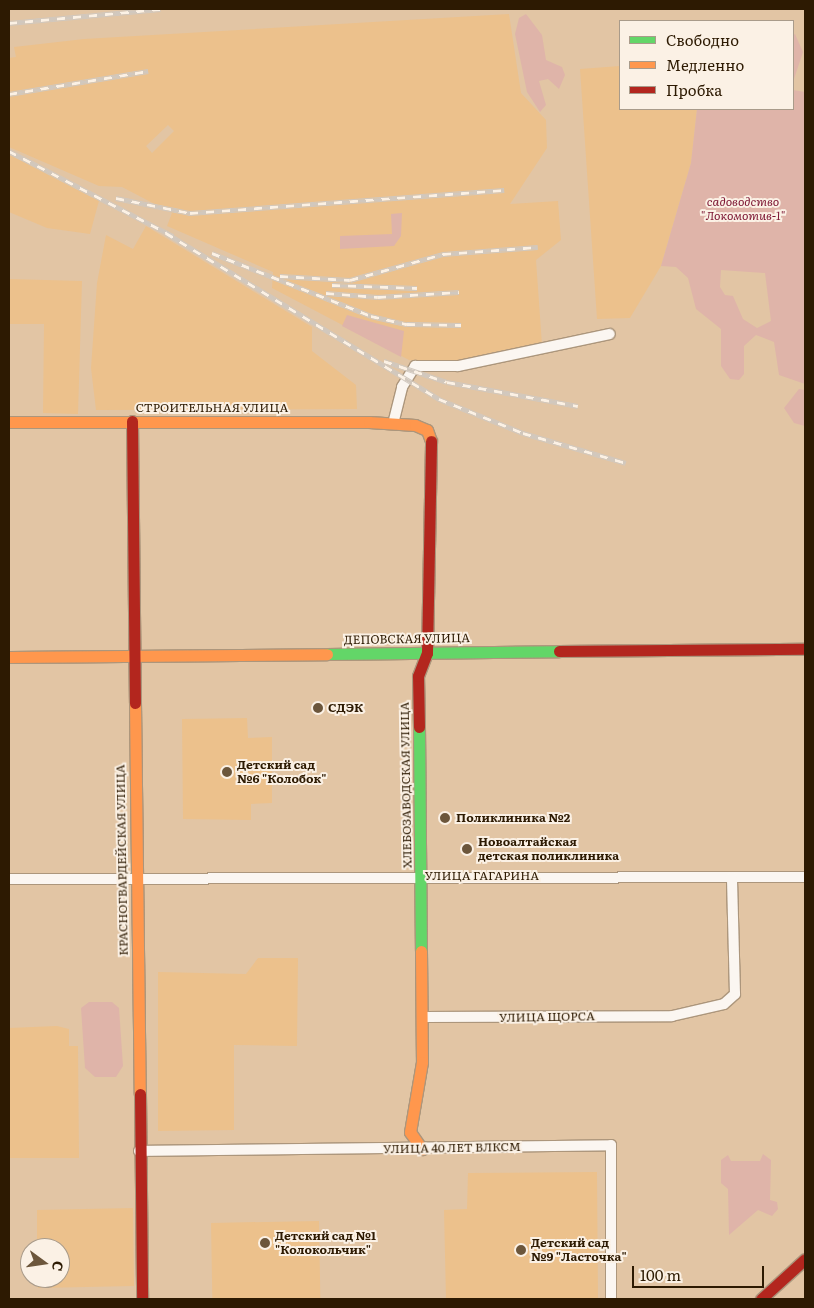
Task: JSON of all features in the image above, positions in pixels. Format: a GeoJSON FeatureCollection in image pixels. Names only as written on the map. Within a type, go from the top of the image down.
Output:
{"type":"FeatureCollection","features":[{"type":"Feature","properties":{"kind":"street"},"geometry":{"type":"LineString","coordinates":[[393,424],[402,387],[415,366],[458,366],[610,334]]}},
{"type":"Feature","properties":{"kind":"street","name":"СТРОИТЕЛЬНАЯ УЛИЦА"},"geometry":{"type":"LineString","coordinates":[[9,422],[415,425]]}},
{"type":"Feature","properties":{"kind":"street","name":"КРАСНОГВАРДЕЙСКАЯ УЛИЦА"},"geometry":{"type":"LineString","coordinates":[[132,422],[142,1299]]}},
{"type":"Feature","properties":{"kind":"street","name":"ХЛЕБОЗАВОДСКАЯ УЛИЦА"},"geometry":{"type":"LineString","coordinates":[[415,425],[427,430],[432,445],[427,653],[418,676],[422,876],[422,1062],[410,1132],[422,1149]]}},
{"type":"Feature","properties":{"kind":"street","name":"ДЕПОВСКАЯ УЛИЦА"},"geometry":{"type":"LineString","coordinates":[[9,657],[805,650]]}},
{"type":"Feature","properties":{"kind":"street","name":"УЛИЦА ГАГАРИНА"},"geometry":{"type":"LineString","coordinates":[[9,879],[422,876],[805,877]]}},
{"type":"Feature","properties":{"kind":"street","name":"УЛИЦА ЩОРСА"},"geometry":{"type":"LineString","coordinates":[[422,1017],[672,1016],[724,1004],[735,994],[732,877]]}},
{"type":"Feature","properties":{"kind":"street","name":"УЛИЦА 40 ЛЕТ ВЛКСМ"},"geometry":{"type":"LineString","coordinates":[[139,1151],[422,1149],[612,1145],[611,1299]]}},
{"type":"Feature","properties":{"kind":"street"},"geometry":{"type":"LineString","coordinates":[[761,1299],[805,1259]]}},
{"type":"Feature","properties":{"kind":"shaded area"},"geometry":{"type":"Polygon","coordinates":[[[509,14],[521,93],[546,120],[547,148],[510,204],[558,201],[561,240],[536,260],[542,345],[453,363],[409,360],[272,288],[273,272],[167,226],[172,213],[122,187],[99,186],[9,147],[9,58],[16,57],[14,47],[84,39],[509,14]],[[168,125],[146,146],[152,153],[174,131],[168,125]]]}},
{"type":"Feature","properties":{"kind":"shaded area"},"geometry":{"type":"Polygon","coordinates":[[[619,66],[619,110],[697,110],[691,163],[661,266],[630,318],[597,319],[580,69],[619,66]]]}},
{"type":"Feature","properties":{"kind":"shaded area"},"geometry":{"type":"Polygon","coordinates":[[[9,155],[100,197],[90,234],[47,228],[9,212],[9,155]]]}},
{"type":"Feature","properties":{"kind":"shaded area"},"geometry":{"type":"Polygon","coordinates":[[[146,226],[312,327],[312,351],[356,385],[357,409],[96,410],[91,368],[97,283],[106,235],[133,249],[146,226]]]}},
{"type":"Feature","properties":{"kind":"shaded area"},"geometry":{"type":"Polygon","coordinates":[[[9,279],[82,281],[78,414],[43,413],[44,324],[9,324],[9,279]]]}},
{"type":"Feature","properties":{"kind":"shaded area","name":"Детский сад №6 \"Колобок\""},"geometry":{"type":"Polygon","coordinates":[[[247,718],[248,738],[272,737],[272,803],[251,804],[251,820],[183,819],[182,719],[247,718]]]}},
{"type":"Feature","properties":{"kind":"shaded area"},"geometry":{"type":"Polygon","coordinates":[[[258,958],[298,958],[297,1046],[234,1045],[234,1130],[158,1131],[158,972],[246,974],[258,958]]]}},
{"type":"Feature","properties":{"kind":"shaded area"},"geometry":{"type":"Polygon","coordinates":[[[57,1026],[69,1029],[69,1046],[78,1046],[79,1158],[9,1158],[9,1028],[57,1026]]]}},
{"type":"Feature","properties":{"kind":"shaded area","name":"Детский сад №9 \"Ласточка\""},"geometry":{"type":"Polygon","coordinates":[[[597,1172],[598,1299],[446,1299],[444,1210],[467,1209],[468,1173],[597,1172]]]}},
{"type":"Feature","properties":{"kind":"shaded area"},"geometry":{"type":"Polygon","coordinates":[[[133,1208],[134,1286],[70,1287],[70,1238],[37,1238],[37,1210],[133,1208]]]}},
{"type":"Feature","properties":{"kind":"shaded area","name":"Детский сад №1 \"Колокольчик\""},"geometry":{"type":"Polygon","coordinates":[[[319,1221],[320,1299],[212,1299],[211,1223],[319,1221]]]}},
{"type":"Feature","properties":{"kind":"green space"},"geometry":{"type":"Polygon","coordinates":[[[526,14],[542,35],[546,60],[562,67],[565,75],[559,89],[548,79],[539,81],[546,105],[540,112],[527,92],[515,34],[519,18],[526,14]]]}},
{"type":"Feature","properties":{"kind":"green space"},"geometry":{"type":"Polygon","coordinates":[[[794,34],[803,52],[794,79],[794,34]]]}},
{"type":"Feature","properties":{"kind":"green space","name":"садоводство \"Локомотив-1\""},"geometry":{"type":"Polygon","coordinates":[[[794,90],[805,92],[805,384],[779,375],[774,342],[756,335],[744,346],[744,374],[739,380],[730,379],[721,366],[721,329],[696,309],[688,278],[676,267],[661,266],[691,163],[697,110],[794,110],[794,90]],[[721,270],[720,287],[725,295],[733,296],[743,319],[757,328],[771,321],[765,273],[721,270]]]}},
{"type":"Feature","properties":{"kind":"green space"},"geometry":{"type":"Polygon","coordinates":[[[402,213],[401,236],[394,246],[340,249],[340,236],[392,234],[391,214],[402,213]]]}},
{"type":"Feature","properties":{"kind":"green space"},"geometry":{"type":"Polygon","coordinates":[[[347,315],[404,331],[401,357],[342,326],[347,315]]]}},
{"type":"Feature","properties":{"kind":"green space"},"geometry":{"type":"Polygon","coordinates":[[[799,389],[805,390],[805,426],[794,423],[784,408],[799,389]]]}},
{"type":"Feature","properties":{"kind":"green space"},"geometry":{"type":"Polygon","coordinates":[[[89,1002],[112,1002],[119,1008],[123,1066],[116,1077],[95,1077],[85,1068],[81,1008],[89,1002]]]}},
{"type":"Feature","properties":{"kind":"green space"},"geometry":{"type":"Polygon","coordinates":[[[763,1154],[771,1160],[770,1200],[777,1202],[778,1209],[772,1216],[758,1210],[729,1235],[728,1189],[721,1183],[721,1160],[728,1155],[731,1161],[760,1161],[763,1154]]]}},
{"type":"Feature","properties":{"kind":"railway"},"geometry":{"type":"LineString","coordinates":[[9,23],[160,9]]}},
{"type":"Feature","properties":{"kind":"railway"},"geometry":{"type":"LineString","coordinates":[[9,94],[148,71]]}},
{"type":"Feature","properties":{"kind":"railway"},"geometry":{"type":"LineString","coordinates":[[9,151],[173,236]]}},
{"type":"Feature","properties":{"kind":"railway"},"geometry":{"type":"LineString","coordinates":[[116,198],[190,213],[504,190]]}},
{"type":"Feature","properties":{"kind":"railway"},"geometry":{"type":"LineString","coordinates":[[166,233],[439,399],[523,433],[626,463]]}},
{"type":"Feature","properties":{"kind":"railway"},"geometry":{"type":"LineString","coordinates":[[280,276],[350,280],[443,254],[538,247]]}},
{"type":"Feature","properties":{"kind":"railway"},"geometry":{"type":"LineString","coordinates":[[212,253],[371,316],[407,324],[461,325]]}},
{"type":"Feature","properties":{"kind":"railway"},"geometry":{"type":"LineString","coordinates":[[332,285],[417,288]]}},
{"type":"Feature","properties":{"kind":"railway"},"geometry":{"type":"LineString","coordinates":[[326,293],[378,297],[459,292]]}},
{"type":"Feature","properties":{"kind":"railway"},"geometry":{"type":"LineString","coordinates":[[384,361],[447,382],[578,406]]}},
{"type":"Feature","properties":{"kind":"traffic: fast"},"geometry":{"type":"LineString","coordinates":[[327,654],[559,651]]}},
{"type":"Feature","properties":{"kind":"traffic: fast"},"geometry":{"type":"LineString","coordinates":[[419,727],[421,951]]}},
{"type":"Feature","properties":{"kind":"traffic: slow"},"geometry":{"type":"LineString","coordinates":[[9,422],[369,422],[415,425],[427,430],[431,441]]}},
{"type":"Feature","properties":{"kind":"traffic: slow"},"geometry":{"type":"LineString","coordinates":[[9,657],[327,654]]}},
{"type":"Feature","properties":{"kind":"traffic: slow"},"geometry":{"type":"LineString","coordinates":[[135,703],[140,1094]]}},
{"type":"Feature","properties":{"kind":"traffic: slow"},"geometry":{"type":"LineString","coordinates":[[421,951],[422,1062],[410,1132],[422,1149]]}},
{"type":"Feature","properties":{"kind":"traffic: jam"},"geometry":{"type":"LineString","coordinates":[[132,421],[135,703]]}},
{"type":"Feature","properties":{"kind":"traffic: jam"},"geometry":{"type":"LineString","coordinates":[[419,727],[418,676],[427,653],[431,441]]}},
{"type":"Feature","properties":{"kind":"traffic: jam"},"geometry":{"type":"LineString","coordinates":[[559,651],[805,649]]}},
{"type":"Feature","properties":{"kind":"traffic: jam"},"geometry":{"type":"LineString","coordinates":[[140,1094],[142,1299]]}},
{"type":"Feature","properties":{"kind":"traffic: jam"},"geometry":{"type":"LineString","coordinates":[[761,1299],[805,1259]]}},
{"type":"Feature","properties":{"kind":"place","name":"СДЭК"},"geometry":{"type":"Point","coordinates":[318,708]}},
{"type":"Feature","properties":{"kind":"place","name":"Детский сад №6 \"Колобок\""},"geometry":{"type":"Point","coordinates":[227,772]}},
{"type":"Feature","properties":{"kind":"place","name":"Поликлиника №2"},"geometry":{"type":"Point","coordinates":[445,818]}},
{"type":"Feature","properties":{"kind":"place","name":"Новоалтайская детская поликлиника"},"geometry":{"type":"Point","coordinates":[467,849]}},
{"type":"Feature","properties":{"kind":"place","name":"Детский сад №1 \"Колокольчик\""},"geometry":{"type":"Point","coordinates":[265,1243]}},
{"type":"Feature","properties":{"kind":"place","name":"Детский сад №9 \"Ласточка\""},"geometry":{"type":"Point","coordinates":[521,1250]}}]}
